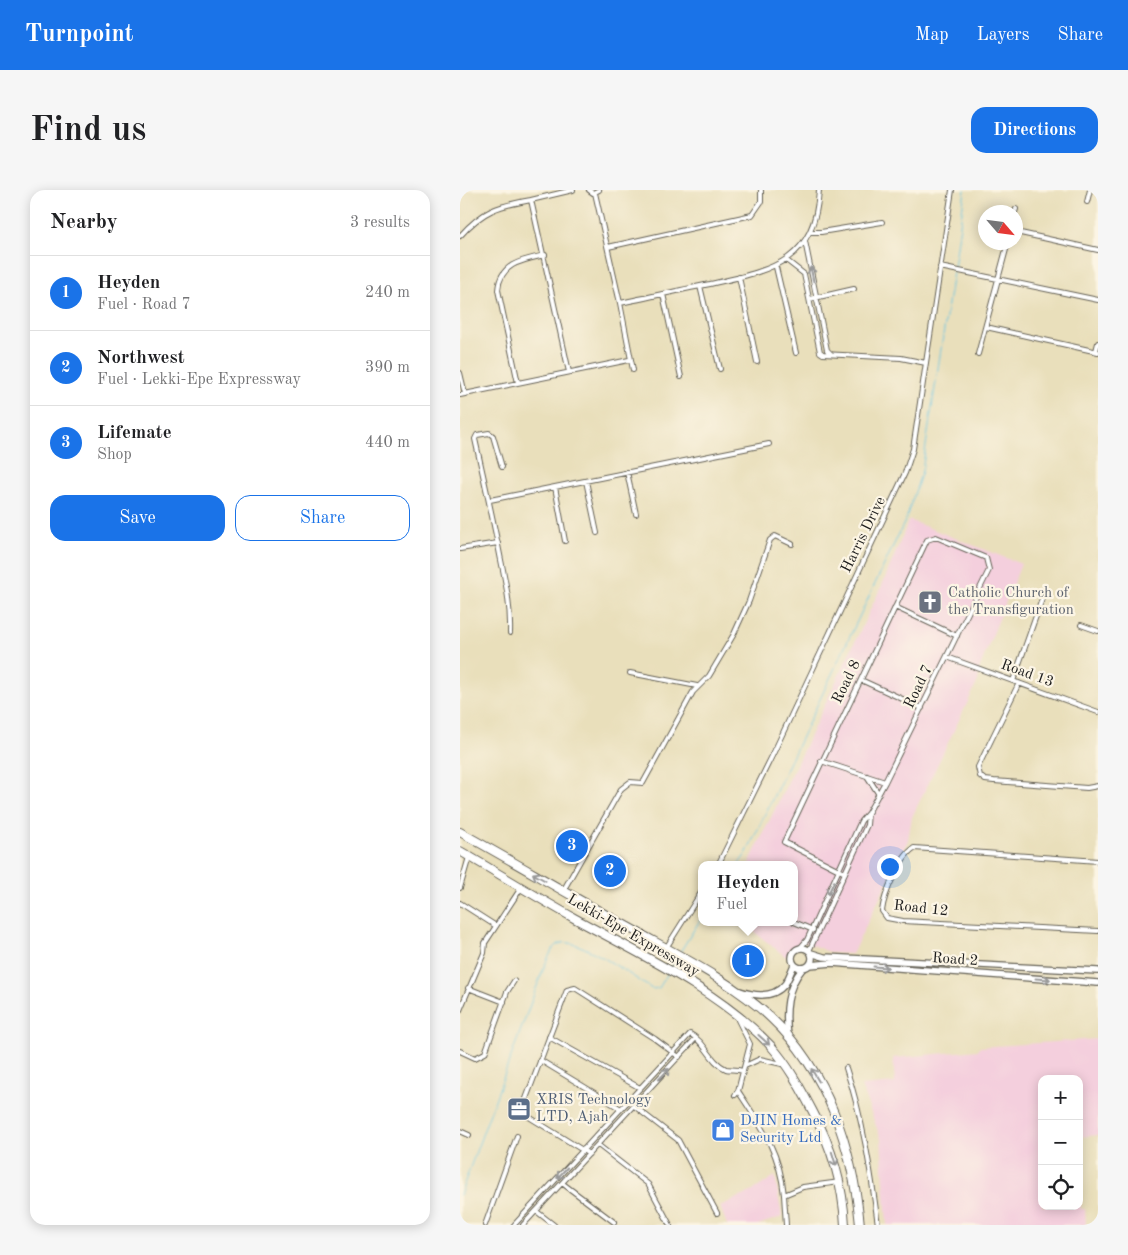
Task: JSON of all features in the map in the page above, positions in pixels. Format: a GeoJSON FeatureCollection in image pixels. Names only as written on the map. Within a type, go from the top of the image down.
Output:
{"type":"FeatureCollection","features":[{"type":"Feature","properties":{"kind":"highway","name":"Lekki-Epe Expressway"},"geometry":{"type":"LineString","coordinates":[[460,832],[686,960],[728,986],[770,1017],[788,1036],[815,1075],[841,1129],[855,1183],[860,1225]]}},
{"type":"Feature","properties":{"kind":"highway","name":"Lekki-Epe Expressway"},"geometry":{"type":"LineString","coordinates":[[460,850],[677,974],[728,1008],[770,1046],[789,1069],[827,1138],[840,1182],[844,1225]]}},
{"type":"Feature","properties":{"kind":"street"},"geometry":{"type":"LineString","coordinates":[[460,236],[470,226],[498,206],[573,190]]}},
{"type":"Feature","properties":{"kind":"street"},"geometry":{"type":"LineString","coordinates":[[588,190],[597,191],[633,370]]}},
{"type":"Feature","properties":{"kind":"street"},"geometry":{"type":"LineString","coordinates":[[608,247],[752,215],[761,202],[761,190]]}},
{"type":"Feature","properties":{"kind":"street"},"geometry":{"type":"LineString","coordinates":[[620,302],[700,286],[776,266],[786,260],[805,241],[811,232],[818,205],[819,190]]}},
{"type":"Feature","properties":{"kind":"street","name":"Harris Drive"},"geometry":{"type":"LineString","coordinates":[[720,861],[773,754],[905,473],[913,449],[952,190]]}},
{"type":"Feature","properties":{"kind":"street"},"geometry":{"type":"LineString","coordinates":[[1087,202],[1090,190]]}},
{"type":"Feature","properties":{"kind":"street"},"geometry":{"type":"LineString","coordinates":[[531,200],[545,255],[569,372]]}},
{"type":"Feature","properties":{"kind":"street"},"geometry":{"type":"LineString","coordinates":[[811,232],[882,222]]}},
{"type":"Feature","properties":{"kind":"street"},"geometry":{"type":"LineString","coordinates":[[1023,234],[1098,250]]}},
{"type":"Feature","properties":{"kind":"street"},"geometry":{"type":"LineString","coordinates":[[805,241],[827,350],[831,354]]}},
{"type":"Feature","properties":{"kind":"street"},"geometry":{"type":"LineString","coordinates":[[978,354],[1006,250]]}},
{"type":"Feature","properties":{"kind":"street"},"geometry":{"type":"LineString","coordinates":[[518,383],[498,283],[507,268],[514,262],[545,255]]}},
{"type":"Feature","properties":{"kind":"street"},"geometry":{"type":"LineString","coordinates":[[786,260],[804,274],[820,352],[901,358],[926,363]]}},
{"type":"Feature","properties":{"kind":"street"},"geometry":{"type":"LineString","coordinates":[[776,266],[796,353]]}},
{"type":"Feature","properties":{"kind":"street"},"geometry":{"type":"LineString","coordinates":[[940,267],[1098,300]]}},
{"type":"Feature","properties":{"kind":"street"},"geometry":{"type":"LineString","coordinates":[[739,277],[757,362]]}},
{"type":"Feature","properties":{"kind":"street"},"geometry":{"type":"LineString","coordinates":[[700,286],[720,369]]}},
{"type":"Feature","properties":{"kind":"street"},"geometry":{"type":"LineString","coordinates":[[810,299],[854,289]]}},
{"type":"Feature","properties":{"kind":"street"},"geometry":{"type":"LineString","coordinates":[[663,294],[681,377]]}},
{"type":"Feature","properties":{"kind":"street"},"geometry":{"type":"LineString","coordinates":[[986,327],[1097,351],[1098,343]]}},
{"type":"Feature","properties":{"kind":"street"},"geometry":{"type":"LineString","coordinates":[[817,334],[824,332]]}},
{"type":"Feature","properties":{"kind":"street"},"geometry":{"type":"LineString","coordinates":[[460,373],[462,395],[630,360]]}},
{"type":"Feature","properties":{"kind":"street"},"geometry":{"type":"LineString","coordinates":[[502,467],[493,436],[489,433],[477,435],[475,439],[490,500],[511,616],[510,633]]}},
{"type":"Feature","properties":{"kind":"street"},"geometry":{"type":"LineString","coordinates":[[490,500],[769,444]]}},
{"type":"Feature","properties":{"kind":"street"},"geometry":{"type":"LineString","coordinates":[[627,472],[636,514]]}},
{"type":"Feature","properties":{"kind":"street"},"geometry":{"type":"LineString","coordinates":[[586,481],[597,534]]}},
{"type":"Feature","properties":{"kind":"street"},"geometry":{"type":"LineString","coordinates":[[555,487],[565,541]]}},
{"type":"Feature","properties":{"kind":"street"},"geometry":{"type":"LineString","coordinates":[[563,891],[621,790],[630,782],[643,783],[647,778],[697,686],[709,676],[741,619],[770,540],[775,536],[792,544]]}},
{"type":"Feature","properties":{"kind":"street","name":"Road 8"},"geometry":{"type":"LineString","coordinates":[[845,873],[784,842],[821,761],[927,540],[932,537],[986,558],[990,570]]}},
{"type":"Feature","properties":{"kind":"street"},"geometry":{"type":"LineString","coordinates":[[460,549],[498,542]]}},
{"type":"Feature","properties":{"kind":"street","name":"Road 7"},"geometry":{"type":"LineString","coordinates":[[800,948],[812,930],[861,821],[868,814],[885,782],[990,570]]}},
{"type":"Feature","properties":{"kind":"street"},"geometry":{"type":"LineString","coordinates":[[1013,681],[1042,599]]}},
{"type":"Feature","properties":{"kind":"street"},"geometry":{"type":"LineString","coordinates":[[895,607],[957,636]]}},
{"type":"Feature","properties":{"kind":"street"},"geometry":{"type":"LineString","coordinates":[[1081,625],[1098,631]]}},
{"type":"Feature","properties":{"kind":"street","name":"Road 13"},"geometry":{"type":"LineString","coordinates":[[948,657],[1098,712]]}},
{"type":"Feature","properties":{"kind":"street"},"geometry":{"type":"LineString","coordinates":[[630,673],[697,686]]}},
{"type":"Feature","properties":{"kind":"street"},"geometry":{"type":"LineString","coordinates":[[861,680],[922,708]]}},
{"type":"Feature","properties":{"kind":"street"},"geometry":{"type":"LineString","coordinates":[[1019,683],[978,767],[980,776],[985,780],[994,781],[1087,788],[1098,786]]}},
{"type":"Feature","properties":{"kind":"street"},"geometry":{"type":"LineString","coordinates":[[821,761],[885,782]]}},
{"type":"Feature","properties":{"kind":"street"},"geometry":{"type":"LineString","coordinates":[[867,776],[878,793]]}},
{"type":"Feature","properties":{"kind":"street","name":"Road 7"},"geometry":{"type":"LineString","coordinates":[[810,952],[817,932],[867,825],[868,814]]}},
{"type":"Feature","properties":{"kind":"street","name":"Road 12"},"geometry":{"type":"LineString","coordinates":[[1098,861],[914,848],[906,853],[888,890],[882,911],[888,918],[903,921],[1098,931]]}},
{"type":"Feature","properties":{"kind":"street"},"geometry":{"type":"LineString","coordinates":[[849,850],[854,852]]}},
{"type":"Feature","properties":{"kind":"street"},"geometry":{"type":"LineString","coordinates":[[460,888],[469,856]]}},
{"type":"Feature","properties":{"kind":"street"},"geometry":{"type":"LineString","coordinates":[[460,1010],[484,953],[485,943],[522,886]]}},
{"type":"Feature","properties":{"kind":"street"},"geometry":{"type":"LineString","coordinates":[[669,950],[698,898]]}},
{"type":"Feature","properties":{"kind":"street"},"geometry":{"type":"LineString","coordinates":[[460,903],[496,926]]}},
{"type":"Feature","properties":{"kind":"street"},"geometry":{"type":"LineString","coordinates":[[798,924],[817,932]]}},
{"type":"Feature","properties":{"kind":"street"},"geometry":{"type":"LineString","coordinates":[[728,986],[748,994],[765,995],[779,989],[785,983],[794,965],[792,955],[800,948],[810,952],[812,959],[810,965],[803,968],[790,993],[786,1012],[788,1036]]}},
{"type":"Feature","properties":{"kind":"street","name":"Road 2"},"geometry":{"type":"LineString","coordinates":[[810,952],[824,957],[1098,971]]}},
{"type":"Feature","properties":{"kind":"street","name":"Road 2"},"geometry":{"type":"LineString","coordinates":[[810,965],[832,963],[1098,983]]}},
{"type":"Feature","properties":{"kind":"street"},"geometry":{"type":"LineString","coordinates":[[794,965],[803,968]]}},
{"type":"Feature","properties":{"kind":"street"},"geometry":{"type":"LineString","coordinates":[[460,1050],[475,1058],[485,1053],[514,981]]}},
{"type":"Feature","properties":{"kind":"street"},"geometry":{"type":"LineString","coordinates":[[589,1154],[521,1112],[567,990],[572,987],[630,1022],[679,1057]]}},
{"type":"Feature","properties":{"kind":"street"},"geometry":{"type":"LineString","coordinates":[[468,988],[504,1002]]}},
{"type":"Feature","properties":{"kind":"street"},"geometry":{"type":"LineString","coordinates":[[728,1008],[740,1022],[750,1044],[738,1091],[734,1095]]}},
{"type":"Feature","properties":{"kind":"street"},"geometry":{"type":"LineString","coordinates":[[514,1225],[690,1034],[723,1067],[742,1071]]}},
{"type":"Feature","properties":{"kind":"street"},"geometry":{"type":"LineString","coordinates":[[549,1037],[640,1088]]}},
{"type":"Feature","properties":{"kind":"street"},"geometry":{"type":"LineString","coordinates":[[523,1225],[696,1038]]}},
{"type":"Feature","properties":{"kind":"street"},"geometry":{"type":"LineString","coordinates":[[745,1066],[760,1059],[780,1062],[789,1069]]}},
{"type":"Feature","properties":{"kind":"street"},"geometry":{"type":"LineString","coordinates":[[540,1060],[621,1109]]}},
{"type":"Feature","properties":{"kind":"street"},"geometry":{"type":"LineString","coordinates":[[846,1068],[854,1093],[869,1160],[878,1225]]}},
{"type":"Feature","properties":{"kind":"street"},"geometry":{"type":"LineString","coordinates":[[738,1091],[771,1142],[783,1182],[786,1225]]}},
{"type":"Feature","properties":{"kind":"street"},"geometry":{"type":"LineString","coordinates":[[634,1106],[678,1140],[717,1213]]}},
{"type":"Feature","properties":{"kind":"street"},"geometry":{"type":"LineString","coordinates":[[460,1131],[470,1135]]}},
{"type":"Feature","properties":{"kind":"street"},"geometry":{"type":"LineString","coordinates":[[485,1225],[518,1136]]}},
{"type":"Feature","properties":{"kind":"street"},"geometry":{"type":"LineString","coordinates":[[598,1145],[648,1184],[670,1225]]}},
{"type":"Feature","properties":{"kind":"street"},"geometry":{"type":"LineString","coordinates":[[784,1195],[803,1187],[840,1182]]}},
{"type":"Feature","properties":{"kind":"street"},"geometry":{"type":"LineString","coordinates":[[562,1183],[614,1222]]}},
{"type":"Feature","properties":{"kind":"street"},"geometry":{"type":"LineString","coordinates":[[536,1211],[554,1225]]}},
{"type":"Feature","properties":{"kind":"shaded area"},"geometry":{"type":"Polygon","coordinates":[[[909,520],[1021,564],[979,669],[978,681],[912,817],[908,840],[852,954],[832,953],[804,942],[794,947],[786,957],[747,926],[798,926],[798,861],[751,861],[751,859],[883,583],[909,520]]]}},
{"type":"Feature","properties":{"kind":"shaded area"},"geometry":{"type":"Polygon","coordinates":[[[1098,1039],[1098,1135],[1083,1137],[1083,1075],[1038,1075],[1038,1210],[1085,1209],[1086,1225],[887,1225],[881,1139],[861,1086],[895,1083],[893,1058],[978,1050],[980,1047],[1098,1039]]]}},
{"type":"Feature","properties":{"kind":"shaded area"},"geometry":{"type":"Polygon","coordinates":[[[775,1176],[782,1217],[758,1225],[727,1225],[720,1206],[751,1192],[775,1176]]]}},
{"type":"Feature","properties":{"kind":"waterway"},"geometry":{"type":"LineString","coordinates":[[954,268],[965,190]]}},
{"type":"Feature","properties":{"kind":"waterway"},"geometry":{"type":"LineString","coordinates":[[741,861],[746,854],[906,519],[922,471],[953,272]]}},
{"type":"Feature","properties":{"kind":"waterway"},"geometry":{"type":"LineString","coordinates":[[680,952],[698,923]]}},
{"type":"Feature","properties":{"kind":"waterway"},"geometry":{"type":"LineString","coordinates":[[460,1195],[544,967],[554,948],[559,944],[578,945],[606,959],[652,989],[659,988],[668,973]]}},
{"type":"Feature","properties":{"kind":"waterway"},"geometry":{"type":"LineString","coordinates":[[671,967],[677,958]]}},
{"type":"Feature","properties":{"kind":"place","name":"Catholic Church of the Transfiguration"},"geometry":{"type":"Point","coordinates":[930,602]}},
{"type":"Feature","properties":{"kind":"place","name":"Lifemate"},"geometry":{"type":"Point","coordinates":[572,846]}},
{"type":"Feature","properties":{"kind":"place","name":"Northwest"},"geometry":{"type":"Point","coordinates":[610,871]}},
{"type":"Feature","properties":{"kind":"place","name":"Heyden"},"geometry":{"type":"Point","coordinates":[748,961]}},
{"type":"Feature","properties":{"kind":"place","name":"XRIS Technology LTD, Ajah"},"geometry":{"type":"Point","coordinates":[519,1109]}},
{"type":"Feature","properties":{"kind":"place","name":"DJIN Homes & Security Ltd"},"geometry":{"type":"Point","coordinates":[723,1130]}}]}
